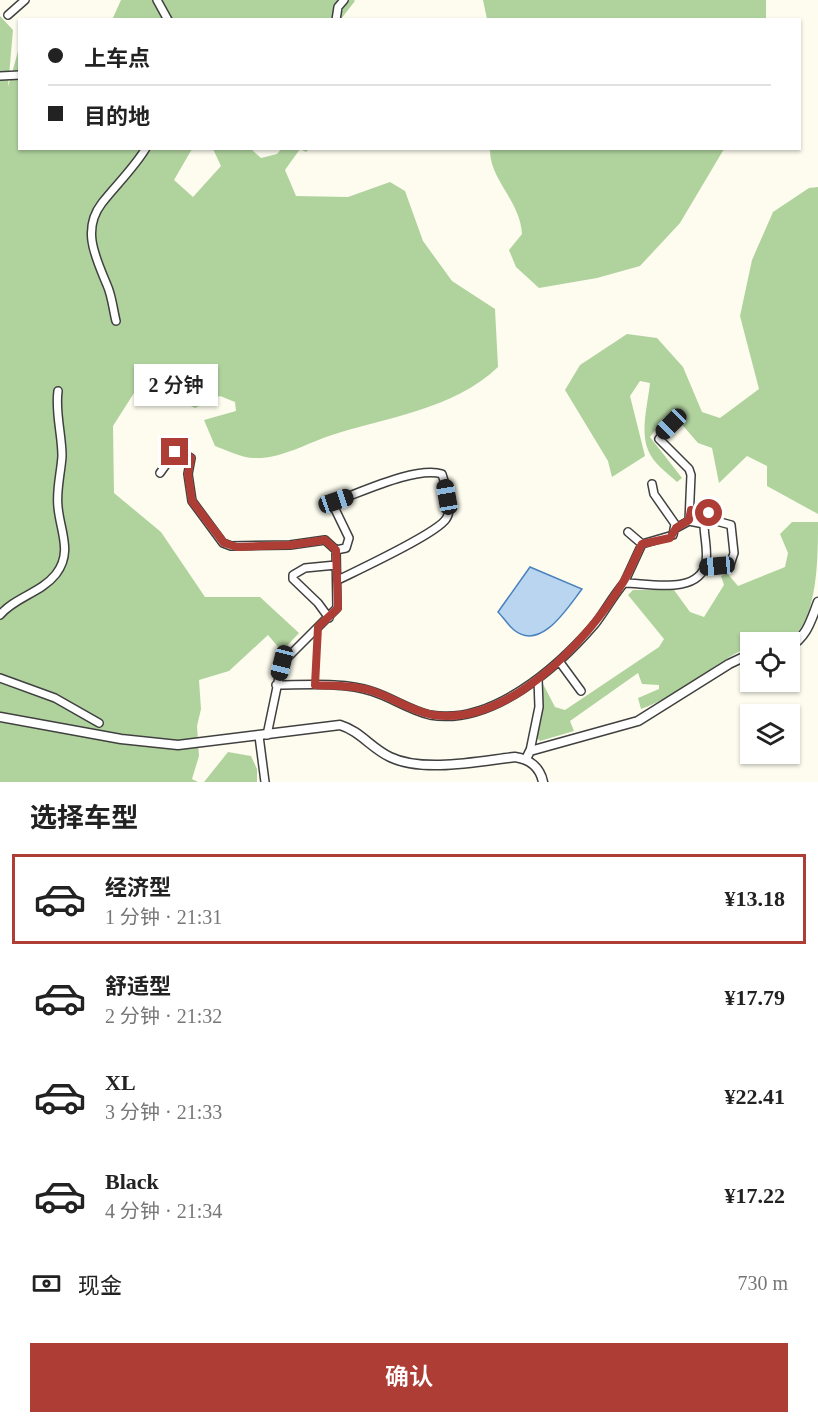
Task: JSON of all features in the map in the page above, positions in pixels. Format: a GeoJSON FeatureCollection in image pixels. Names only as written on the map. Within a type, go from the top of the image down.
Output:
{"type":"FeatureCollection","features":[{"type":"Feature","properties":{"kind":"street"},"geometry":{"type":"LineString","coordinates":[[8,15],[25,0]]}},
{"type":"Feature","properties":{"kind":"street"},"geometry":{"type":"LineString","coordinates":[[157,0],[167,18]]}},
{"type":"Feature","properties":{"kind":"street"},"geometry":{"type":"LineString","coordinates":[[336,18],[338,7],[344,0]]}},
{"type":"Feature","properties":{"kind":"street"},"geometry":{"type":"LineString","coordinates":[[0,75],[18,75]]}},
{"type":"Feature","properties":{"kind":"street"},"geometry":{"type":"LineString","coordinates":[[116,321],[108,286],[97,266],[92,246],[94,219],[100,205],[144,150]]}},
{"type":"Feature","properties":{"kind":"street"},"geometry":{"type":"LineString","coordinates":[[0,615],[41,588],[56,574],[63,561],[66,547],[58,507],[62,457],[56,406],[58,392]]}},
{"type":"Feature","properties":{"kind":"street"},"geometry":{"type":"LineString","coordinates":[[671,424],[660,435],[660,439],[691,475],[688,500],[691,510],[689,520]]}},
{"type":"Feature","properties":{"kind":"street"},"geometry":{"type":"LineString","coordinates":[[160,473],[175,452],[179,451],[191,458],[188,474],[192,501],[224,543],[231,546],[290,545],[325,540],[336,550],[338,608],[282,663],[263,735],[265,782]]}},
{"type":"Feature","properties":{"kind":"street"},"geometry":{"type":"LineString","coordinates":[[336,550],[346,548],[349,538],[334,507],[336,501],[412,475],[435,472],[442,474],[450,510],[447,518],[413,541],[338,580]]}},
{"type":"Feature","properties":{"kind":"street"},"geometry":{"type":"LineString","coordinates":[[652,484],[654,494],[676,528]]}},
{"type":"Feature","properties":{"kind":"street"},"geometry":{"type":"LineString","coordinates":[[624,583],[682,585],[692,582],[706,561],[706,522],[709,513],[691,510]]}},
{"type":"Feature","properties":{"kind":"street"},"geometry":{"type":"LineString","coordinates":[[642,544],[670,538],[676,528],[689,520],[730,525],[734,553],[730,565],[704,567]]}},
{"type":"Feature","properties":{"kind":"street"},"geometry":{"type":"LineString","coordinates":[[628,532],[642,544]]}},
{"type":"Feature","properties":{"kind":"street"},"geometry":{"type":"LineString","coordinates":[[276,685],[315,685],[370,690],[419,712],[450,716],[488,708],[538,678],[559,661],[596,622],[624,583],[642,544]]}},
{"type":"Feature","properties":{"kind":"street"},"geometry":{"type":"LineString","coordinates":[[329,618],[318,603],[293,579],[293,575],[305,568],[336,565]]}},
{"type":"Feature","properties":{"kind":"street"},"geometry":{"type":"LineString","coordinates":[[800,641],[807,630],[818,602]]}},
{"type":"Feature","properties":{"kind":"street"},"geometry":{"type":"LineString","coordinates":[[0,717],[121,739],[178,745],[340,725],[358,732],[392,758],[447,765],[528,755],[638,721],[740,659]]}},
{"type":"Feature","properties":{"kind":"street"},"geometry":{"type":"LineString","coordinates":[[559,661],[580,691]]}},
{"type":"Feature","properties":{"kind":"street"},"geometry":{"type":"LineString","coordinates":[[0,678],[55,698],[99,723]]}},
{"type":"Feature","properties":{"kind":"street"},"geometry":{"type":"LineString","coordinates":[[538,678],[539,707],[528,755],[543,782]]}},
{"type":"Feature","properties":{"kind":"lane"},"geometry":{"type":"LineString","coordinates":[[315,685],[318,627]]}},
{"type":"Feature","properties":{"kind":"green space"},"geometry":{"type":"Polygon","coordinates":[[[121,0],[355,1],[342,18],[113,18],[121,0]]]}},
{"type":"Feature","properties":{"kind":"green space"},"geometry":{"type":"Polygon","coordinates":[[[483,0],[766,0],[766,18],[487,18],[483,0]]]}},
{"type":"Feature","properties":{"kind":"green space"},"geometry":{"type":"Polygon","coordinates":[[[0,16],[13,30],[8,87],[18,52],[18,150],[191,150],[174,180],[193,197],[221,166],[213,150],[252,150],[261,158],[277,154],[280,150],[299,150],[285,170],[296,196],[348,197],[390,182],[405,191],[423,241],[452,281],[495,309],[498,367],[480,382],[440,403],[329,436],[283,454],[264,458],[249,458],[215,446],[204,420],[236,411],[235,402],[220,396],[195,408],[141,382],[113,426],[114,493],[161,532],[205,597],[260,597],[299,633],[284,649],[279,648],[268,635],[229,671],[199,680],[201,709],[197,726],[199,756],[192,779],[198,782],[0,782],[0,16]]]}},
{"type":"Feature","properties":{"kind":"green space"},"geometry":{"type":"Polygon","coordinates":[[[490,150],[723,150],[680,223],[640,266],[597,278],[539,288],[516,267],[509,250],[522,234],[520,222],[491,160],[490,150]]]}},
{"type":"Feature","properties":{"kind":"green space"},"geometry":{"type":"Polygon","coordinates":[[[818,187],[818,514],[767,486],[767,466],[747,456],[719,483],[712,448],[698,443],[672,413],[664,418],[650,437],[682,478],[677,482],[657,463],[648,450],[645,417],[650,383],[640,381],[630,396],[645,456],[612,477],[608,461],[565,390],[580,365],[627,334],[657,338],[683,367],[702,412],[720,418],[759,389],[740,316],[752,260],[773,212],[809,188],[818,187]]]}},
{"type":"Feature","properties":{"kind":"green space"},"geometry":{"type":"Polygon","coordinates":[[[792,522],[818,522],[815,585],[807,616],[797,632],[740,632],[740,651],[683,688],[641,709],[638,698],[659,689],[659,685],[642,684],[638,673],[570,721],[574,731],[540,741],[537,738],[542,715],[542,682],[555,707],[565,710],[659,647],[664,639],[628,595],[633,590],[674,590],[690,612],[704,617],[724,585],[721,576],[727,573],[738,586],[785,567],[788,553],[780,534],[792,522]]]}},
{"type":"Feature","properties":{"kind":"green space"},"geometry":{"type":"Polygon","coordinates":[[[228,752],[251,756],[257,769],[257,782],[204,782],[228,752]]]}},
{"type":"Feature","properties":{"kind":"water"},"geometry":{"type":"Polygon","coordinates":[[[530,567],[582,589],[553,624],[534,635],[524,635],[514,630],[498,612],[530,567]]]}},
{"type":"Feature","properties":{"kind":"route"},"geometry":{"type":"LineString","coordinates":[[175,452],[179,451],[191,458],[188,474],[192,501],[224,543],[237,547],[290,545],[325,540],[332,549],[336,550],[338,608],[318,627],[315,685],[370,690],[408,708],[430,715],[450,716],[488,708],[538,678],[571,650],[596,622],[624,583],[642,544],[670,538],[676,528],[689,520],[691,510],[709,513]]}}]}
